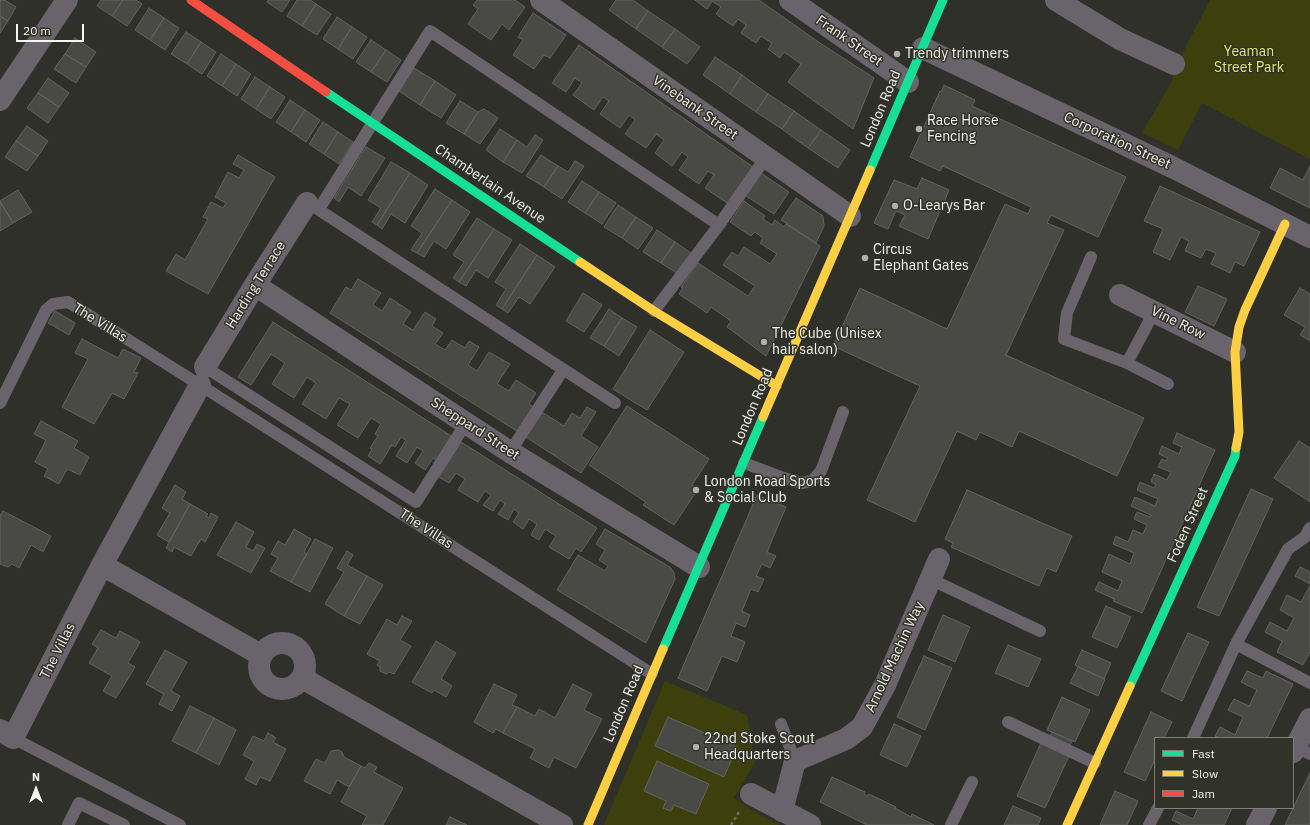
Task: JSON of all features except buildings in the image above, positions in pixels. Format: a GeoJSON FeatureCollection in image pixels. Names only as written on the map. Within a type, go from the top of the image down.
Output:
{"type":"FeatureCollection","features":[{"type":"Feature","properties":{"kind":"street"},"geometry":{"type":"LineString","coordinates":[[0,100],[67,0]]}},
{"type":"Feature","properties":{"kind":"street","name":"Chamberlain Avenue"},"geometry":{"type":"LineString","coordinates":[[191,0],[373,124],[654,311],[777,386]]}},
{"type":"Feature","properties":{"kind":"street","name":"Vinebank Street"},"geometry":{"type":"LineString","coordinates":[[541,0],[850,216]]}},
{"type":"Feature","properties":{"kind":"street","name":"London Road"},"geometry":{"type":"LineString","coordinates":[[588,825],[943,0]]}},
{"type":"Feature","properties":{"kind":"street"},"geometry":{"type":"LineString","coordinates":[[1056,0],[1082,7],[1120,39],[1174,64]]}},
{"type":"Feature","properties":{"kind":"street","name":"Frank Street"},"geometry":{"type":"LineString","coordinates":[[798,2],[908,82]]}},
{"type":"Feature","properties":{"kind":"street","name":"Corporation Street"},"geometry":{"type":"LineString","coordinates":[[922,48],[1172,167],[1310,238]]}},
{"type":"Feature","properties":{"kind":"street","name":"Harding Terrace"},"geometry":{"type":"LineString","coordinates":[[203,376],[255,285],[313,206]]}},
{"type":"Feature","properties":{"kind":"street","name":"Foden Street"},"geometry":{"type":"LineString","coordinates":[[1067,825],[1235,456],[1239,432],[1236,352],[1239,327],[1245,310],[1285,224]]}},
{"type":"Feature","properties":{"kind":"street","name":"Sheppard Street"},"geometry":{"type":"LineString","coordinates":[[255,285],[510,452],[699,567]]}},
{"type":"Feature","properties":{"kind":"street","name":"Vine Row"},"geometry":{"type":"LineString","coordinates":[[1120,295],[1236,352]]}},
{"type":"Feature","properties":{"kind":"street","name":"The Villas"},"geometry":{"type":"LineString","coordinates":[[7,734],[102,565],[203,376]]}},
{"type":"Feature","properties":{"kind":"street","name":"Arnold Machin Way"},"geometry":{"type":"LineString","coordinates":[[795,761],[846,739],[862,727],[885,685],[939,559]]}},
{"type":"Feature","properties":{"kind":"street"},"geometry":{"type":"LineString","coordinates":[[102,565],[261,654]]}},
{"type":"Feature","properties":{"kind":"street"},"geometry":{"type":"LineString","coordinates":[[279,643],[286,643],[293,646],[299,650],[303,656],[305,664],[302,678],[289,688],[274,688],[266,684],[261,678],[259,670],[261,654],[266,648],[279,643]]}},
{"type":"Feature","properties":{"kind":"street"},"geometry":{"type":"LineString","coordinates":[[302,678],[562,825]]}},
{"type":"Feature","properties":{"kind":"street"},"geometry":{"type":"LineString","coordinates":[[1300,751],[1310,719]]}},
{"type":"Feature","properties":{"kind":"street"},"geometry":{"type":"LineString","coordinates":[[782,811],[795,761]]}},
{"type":"Feature","properties":{"kind":"street"},"geometry":{"type":"LineString","coordinates":[[751,794],[810,825]]}},
{"type":"Feature","properties":{"kind":"street"},"geometry":{"type":"LineString","coordinates":[[1257,825],[1265,809]]}},
{"type":"Feature","properties":{"kind":"lane"},"geometry":{"type":"LineString","coordinates":[[615,403],[313,206],[373,124],[430,30],[720,225]]}},
{"type":"Feature","properties":{"kind":"lane"},"geometry":{"type":"LineString","coordinates":[[654,311],[720,225],[766,157]]}},
{"type":"Feature","properties":{"kind":"lane"},"geometry":{"type":"LineString","coordinates":[[1091,257],[1067,313],[1064,339],[1127,363],[1168,384]]}},
{"type":"Feature","properties":{"kind":"lane","name":"The Villas"},"geometry":{"type":"LineString","coordinates":[[0,403],[46,310],[54,304],[68,302],[203,376],[416,502],[466,423]]}},
{"type":"Feature","properties":{"kind":"lane"},"geometry":{"type":"LineString","coordinates":[[1127,363],[1154,312]]}},
{"type":"Feature","properties":{"kind":"lane"},"geometry":{"type":"LineString","coordinates":[[510,452],[563,370]]}},
{"type":"Feature","properties":{"kind":"lane","name":"The Villas"},"geometry":{"type":"LineString","coordinates":[[203,376],[652,674]]}},
{"type":"Feature","properties":{"kind":"lane"},"geometry":{"type":"LineString","coordinates":[[744,463],[802,483],[812,481],[821,471],[843,412]]}},
{"type":"Feature","properties":{"kind":"lane"},"geometry":{"type":"LineString","coordinates":[[1193,737],[1236,644],[1288,549],[1305,537],[1310,528]]}},
{"type":"Feature","properties":{"kind":"lane"},"geometry":{"type":"LineString","coordinates":[[930,579],[1040,631]]}},
{"type":"Feature","properties":{"kind":"lane"},"geometry":{"type":"LineString","coordinates":[[1236,644],[1310,683]]}},
{"type":"Feature","properties":{"kind":"lane"},"geometry":{"type":"LineString","coordinates":[[1008,722],[1095,763]]}},
{"type":"Feature","properties":{"kind":"lane"},"geometry":{"type":"LineString","coordinates":[[781,724],[795,761]]}},
{"type":"Feature","properties":{"kind":"lane","name":"The Villas"},"geometry":{"type":"LineString","coordinates":[[7,734],[180,825]]}},
{"type":"Feature","properties":{"kind":"lane"},"geometry":{"type":"LineString","coordinates":[[952,825],[972,782]]}},
{"type":"Feature","properties":{"kind":"lane"},"geometry":{"type":"LineString","coordinates":[[68,825],[79,803],[124,825]]}},
{"type":"Feature","properties":{"kind":"lane"},"geometry":{"type":"LineString","coordinates":[[1149,825],[1157,809]]}},
{"type":"Feature","properties":{"kind":"green space","name":"Yeaman Street Park"},"geometry":{"type":"Polygon","coordinates":[[[1210,0],[1310,0],[1310,159],[1202,103],[1178,150],[1142,133],[1171,83],[1181,56],[1210,0]]]}},
{"type":"Feature","properties":{"kind":"green space"},"geometry":{"type":"Polygon","coordinates":[[[665,681],[747,715],[755,762],[734,798],[753,811],[780,825],[604,825],[665,681]]]}},
{"type":"Feature","properties":{"kind":"traffic: fast"},"geometry":{"type":"LineString","coordinates":[[870,170],[943,0]]}},
{"type":"Feature","properties":{"kind":"traffic: fast"},"geometry":{"type":"LineString","coordinates":[[326,92],[580,262]]}},
{"type":"Feature","properties":{"kind":"traffic: fast"},"geometry":{"type":"LineString","coordinates":[[663,649],[763,417]]}},
{"type":"Feature","properties":{"kind":"traffic: fast"},"geometry":{"type":"LineString","coordinates":[[1130,686],[1235,456],[1236,448]]}},
{"type":"Feature","properties":{"kind":"traffic: slow"},"geometry":{"type":"LineString","coordinates":[[763,417],[870,170]]}},
{"type":"Feature","properties":{"kind":"traffic: slow"},"geometry":{"type":"LineString","coordinates":[[1236,448],[1239,432],[1235,352],[1239,327],[1245,310],[1285,224]]}},
{"type":"Feature","properties":{"kind":"traffic: slow"},"geometry":{"type":"LineString","coordinates":[[580,262],[654,311],[777,386]]}},
{"type":"Feature","properties":{"kind":"traffic: slow"},"geometry":{"type":"LineString","coordinates":[[588,825],[663,649]]}},
{"type":"Feature","properties":{"kind":"traffic: slow"},"geometry":{"type":"LineString","coordinates":[[1067,825],[1130,686]]}},
{"type":"Feature","properties":{"kind":"traffic: jam"},"geometry":{"type":"LineString","coordinates":[[191,0],[326,92]]}},
{"type":"Feature","properties":{"kind":"place","name":"Trendy trimmers"},"geometry":{"type":"Point","coordinates":[897,54]}},
{"type":"Feature","properties":{"kind":"place","name":"Race Horse Fencing"},"geometry":{"type":"Point","coordinates":[919,129]}},
{"type":"Feature","properties":{"kind":"place","name":"O-Learys Bar"},"geometry":{"type":"Point","coordinates":[895,206]}},
{"type":"Feature","properties":{"kind":"place","name":"Circus Elephant Gates"},"geometry":{"type":"Point","coordinates":[865,258]}},
{"type":"Feature","properties":{"kind":"place","name":"The Cube (Unisex hair salon)"},"geometry":{"type":"Point","coordinates":[764,342]}},
{"type":"Feature","properties":{"kind":"place","name":"London Road Sports & Social Club"},"geometry":{"type":"Point","coordinates":[696,490]}},
{"type":"Feature","properties":{"kind":"place","name":"22nd Stoke Scout Headquarters"},"geometry":{"type":"Point","coordinates":[696,747]}}]}
